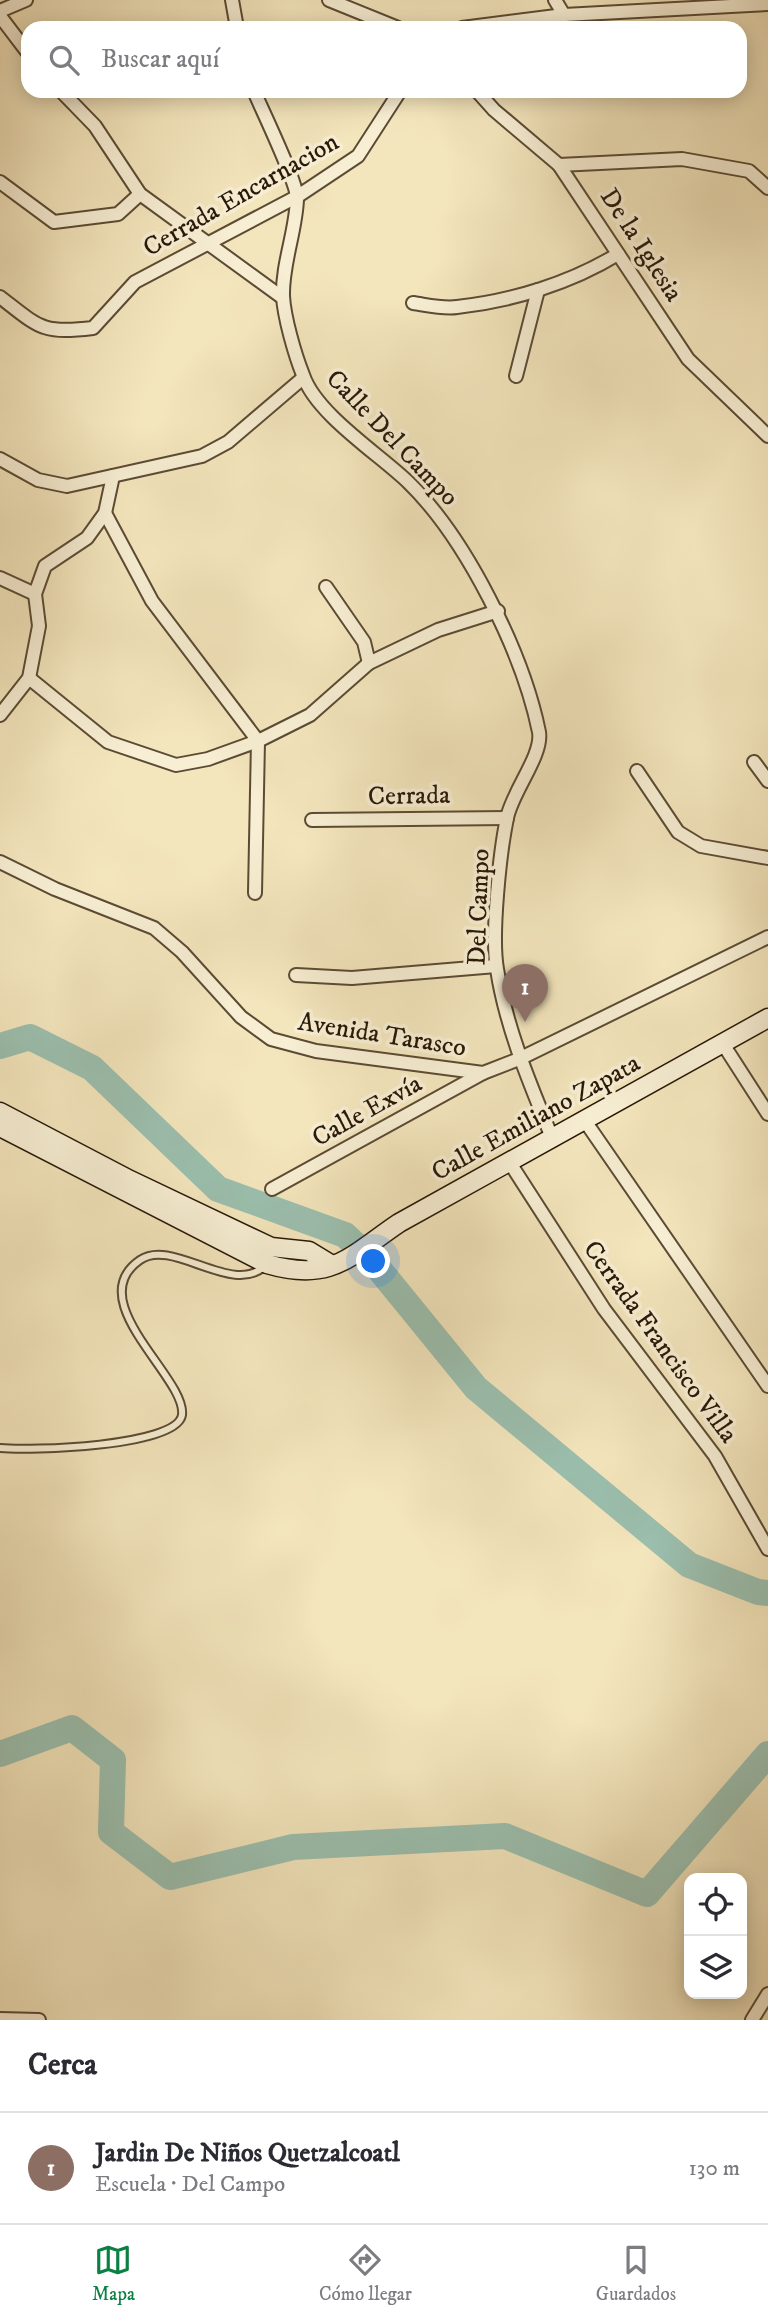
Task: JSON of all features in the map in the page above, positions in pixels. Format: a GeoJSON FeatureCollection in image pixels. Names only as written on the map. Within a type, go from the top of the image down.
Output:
{"type":"FeatureCollection","features":[{"type":"Feature","properties":{"kind":"main road","name":"Calle Emiliano Zapata"},"geometry":{"type":"LineString","coordinates":[[269,1256],[309,1251],[332,1265],[356,1256],[379,1236],[768,1018]]}},
{"type":"Feature","properties":{"kind":"main road"},"geometry":{"type":"LineString","coordinates":[[0,1112],[269,1256]]}},
{"type":"Feature","properties":{"kind":"main road"},"geometry":{"type":"LineString","coordinates":[[0,1127],[269,1256]]}},
{"type":"Feature","properties":{"kind":"street"},"geometry":{"type":"LineString","coordinates":[[0,10],[26,0]]}},
{"type":"Feature","properties":{"kind":"street"},"geometry":{"type":"LineString","coordinates":[[232,0],[236,21]]}},
{"type":"Feature","properties":{"kind":"street"},"geometry":{"type":"LineString","coordinates":[[329,0],[381,21]]}},
{"type":"Feature","properties":{"kind":"street"},"geometry":{"type":"LineString","coordinates":[[555,0],[564,15]]}},
{"type":"Feature","properties":{"kind":"street"},"geometry":{"type":"LineString","coordinates":[[517,21],[654,5],[768,4]]}},
{"type":"Feature","properties":{"kind":"street"},"geometry":{"type":"LineString","coordinates":[[0,16],[21,44]]}},
{"type":"Feature","properties":{"kind":"street"},"geometry":{"type":"LineString","coordinates":[[68,98],[95,126],[140,194],[283,298],[298,195],[257,98]]}},
{"type":"Feature","properties":{"kind":"street","name":"Cerrada Encarnacion"},"geometry":{"type":"LineString","coordinates":[[0,297],[31,321],[55,332],[93,328],[135,282],[211,244],[298,195],[358,156],[395,98]]}},
{"type":"Feature","properties":{"kind":"street","name":"De la Iglesia"},"geometry":{"type":"LineString","coordinates":[[483,98],[559,165],[688,359],[766,431]]}},
{"type":"Feature","properties":{"kind":"street"},"geometry":{"type":"LineString","coordinates":[[559,165],[682,159],[749,171],[768,188]]}},
{"type":"Feature","properties":{"kind":"street"},"geometry":{"type":"LineString","coordinates":[[0,182],[54,222],[118,214],[140,194]]}},
{"type":"Feature","properties":{"kind":"street"},"geometry":{"type":"LineString","coordinates":[[413,303],[455,308],[538,289],[586,274],[618,254]]}},
{"type":"Feature","properties":{"kind":"street"},"geometry":{"type":"LineString","coordinates":[[516,376],[538,289]]}},
{"type":"Feature","properties":{"kind":"street","name":"Calle Del Campo"},"geometry":{"type":"LineString","coordinates":[[283,298],[303,378],[332,417],[408,482],[435,511],[498,611],[535,717]]}},
{"type":"Feature","properties":{"kind":"street"},"geometry":{"type":"LineString","coordinates":[[0,459],[38,480],[67,486],[113,477],[211,451],[228,442],[303,378]]}},
{"type":"Feature","properties":{"kind":"street"},"geometry":{"type":"LineString","coordinates":[[0,715],[29,678],[39,626],[35,594],[45,566],[87,538],[105,513],[113,477]]}},
{"type":"Feature","properties":{"kind":"street"},"geometry":{"type":"LineString","coordinates":[[105,513],[152,601],[258,741],[255,893]]}},
{"type":"Feature","properties":{"kind":"street"},"geometry":{"type":"LineString","coordinates":[[0,578],[35,594]]}},
{"type":"Feature","properties":{"kind":"street"},"geometry":{"type":"LineString","coordinates":[[326,587],[364,642],[369,663]]}},
{"type":"Feature","properties":{"kind":"street"},"geometry":{"type":"LineString","coordinates":[[29,678],[108,742],[176,765],[208,759],[258,741],[310,715],[369,663],[438,630],[498,611]]}},
{"type":"Feature","properties":{"kind":"street","name":"Del Campo"},"geometry":{"type":"LineString","coordinates":[[535,717],[540,736],[534,757],[514,794],[507,818],[499,888],[496,966],[519,1059],[552,1139]]}},
{"type":"Feature","properties":{"kind":"street"},"geometry":{"type":"LineString","coordinates":[[754,762],[768,781]]}},
{"type":"Feature","properties":{"kind":"street"},"geometry":{"type":"LineString","coordinates":[[637,771],[678,832],[701,846],[768,858]]}},
{"type":"Feature","properties":{"kind":"street","name":"Cerrada"},"geometry":{"type":"LineString","coordinates":[[312,820],[507,818]]}},
{"type":"Feature","properties":{"kind":"street","name":"Avenida Tarasco"},"geometry":{"type":"LineString","coordinates":[[0,862],[55,889],[154,928],[182,952],[241,1017],[271,1039],[316,1051],[483,1073],[519,1059],[768,937]]}},
{"type":"Feature","properties":{"kind":"street"},"geometry":{"type":"LineString","coordinates":[[296,975],[352,978],[496,966]]}},
{"type":"Feature","properties":{"kind":"street"},"geometry":{"type":"LineString","coordinates":[[723,1044],[768,1114]]}},
{"type":"Feature","properties":{"kind":"street","name":"Calle Exvía"},"geometry":{"type":"LineString","coordinates":[[272,1189],[483,1073]]}},
{"type":"Feature","properties":{"kind":"street"},"geometry":{"type":"LineString","coordinates":[[585,1121],[768,1386]]}},
{"type":"Feature","properties":{"kind":"street","name":"Cerrada Francisco Villa"},"geometry":{"type":"LineString","coordinates":[[510,1163],[604,1309],[715,1456],[768,1549]]}},
{"type":"Feature","properties":{"kind":"street"},"geometry":{"type":"LineString","coordinates":[[752,2020],[768,1994]]}},
{"type":"Feature","properties":{"kind":"street"},"geometry":{"type":"LineString","coordinates":[[0,2019],[39,2020]]}},
{"type":"Feature","properties":{"kind":"lane"},"geometry":{"type":"LineString","coordinates":[[0,1448],[27,1451],[84,1446],[161,1433],[175,1427],[182,1416],[180,1401],[136,1335],[123,1293],[126,1273],[141,1258],[159,1255],[244,1277],[258,1273],[269,1256]]}},
{"type":"Feature","properties":{"kind":"waterway"},"geometry":{"type":"LineString","coordinates":[[0,1046],[30,1037],[92,1068],[218,1189],[345,1235],[370,1258],[476,1388],[689,1565],[758,1592],[768,1593]]}},
{"type":"Feature","properties":{"kind":"waterway"},"geometry":{"type":"LineString","coordinates":[[0,1754],[72,1728],[113,1760],[111,1832],[170,1877],[293,1847],[505,1836],[647,1894],[768,1754]]}},
{"type":"Feature","properties":{"kind":"place","name":"Jardin De Niños Quetzalcoatl"},"geometry":{"type":"Point","coordinates":[525,1022]}}]}
